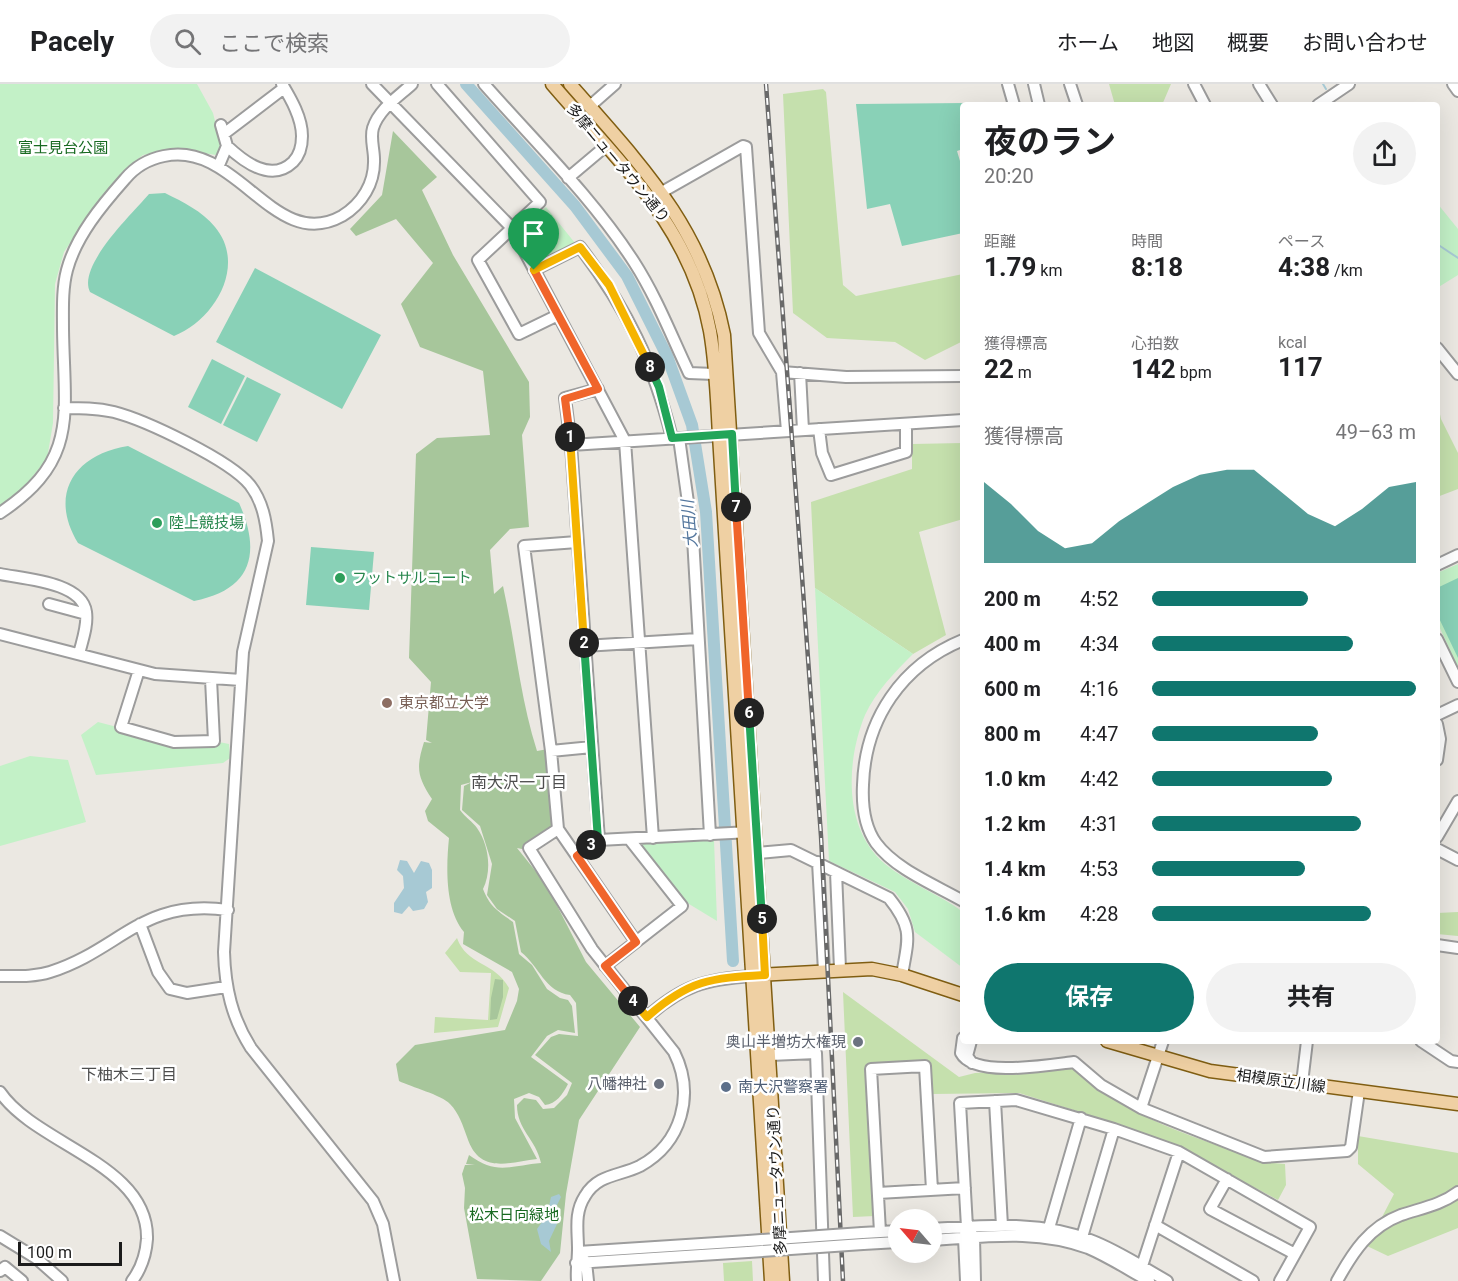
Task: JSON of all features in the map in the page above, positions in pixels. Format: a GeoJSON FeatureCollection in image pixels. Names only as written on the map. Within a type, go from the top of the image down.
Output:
{"type":"FeatureCollection","features":[{"type":"Feature","properties":{"kind":"main road","name":"多摩ニュータウン通り"},"geometry":{"type":"LineString","coordinates":[[552,84],[651,199],[684,251],[704,304],[710,332],[714,375],[725,435],[758,853],[783,1281]]}},
{"type":"Feature","properties":{"kind":"main road","name":"多摩ニュータウン通り"},"geometry":{"type":"LineString","coordinates":[[570,84],[662,192],[688,231],[715,293],[728,357],[725,435],[737,833],[752,975],[771,1281]]}},
{"type":"Feature","properties":{"kind":"main road"},"geometry":{"type":"LineString","coordinates":[[752,975],[873,969],[902,975],[960,994]]}},
{"type":"Feature","properties":{"kind":"main road","name":"相模原立川線"},"geometry":{"type":"LineString","coordinates":[[1117,1044],[1210,1071],[1458,1104]]}},
{"type":"Feature","properties":{"kind":"street"},"geometry":{"type":"LineString","coordinates":[[372,84],[389,105],[512,228],[625,441],[653,838]]}},
{"type":"Feature","properties":{"kind":"street"},"geometry":{"type":"LineString","coordinates":[[0,513],[29,493],[47,471],[60,446],[64,408],[64,282],[81,237],[125,178],[142,165],[160,157],[181,154],[202,158],[219,165],[285,216],[314,223],[337,218],[361,200],[371,182],[374,166],[373,128],[389,105],[412,84]]}},
{"type":"Feature","properties":{"kind":"street"},"geometry":{"type":"LineString","coordinates":[[437,84],[540,202],[478,260],[519,334],[558,315]]}},
{"type":"Feature","properties":{"kind":"street"},"geometry":{"type":"LineString","coordinates":[[484,84],[568,178],[635,263],[661,309],[689,373],[714,375]]}},
{"type":"Feature","properties":{"kind":"street"},"geometry":{"type":"LineString","coordinates":[[590,106],[615,84]]}},
{"type":"Feature","properties":{"kind":"street"},"geometry":{"type":"LineString","coordinates":[[1008,84],[1013,102]]}},
{"type":"Feature","properties":{"kind":"street"},"geometry":{"type":"LineString","coordinates":[[1034,84],[1039,102]]}},
{"type":"Feature","properties":{"kind":"street"},"geometry":{"type":"LineString","coordinates":[[1070,84],[1076,102]]}},
{"type":"Feature","properties":{"kind":"street"},"geometry":{"type":"LineString","coordinates":[[1194,84],[1203,102]]}},
{"type":"Feature","properties":{"kind":"street"},"geometry":{"type":"LineString","coordinates":[[1259,84],[1270,102]]}},
{"type":"Feature","properties":{"kind":"street"},"geometry":{"type":"LineString","coordinates":[[1322,102],[1349,84]]}},
{"type":"Feature","properties":{"kind":"street"},"geometry":{"type":"LineString","coordinates":[[1453,84],[1458,92]]}},
{"type":"Feature","properties":{"kind":"street"},"geometry":{"type":"LineString","coordinates":[[219,165],[227,147],[223,129],[283,86],[301,127],[301,150],[296,159],[288,166],[268,171],[247,164],[227,147]]}},
{"type":"Feature","properties":{"kind":"street"},"geometry":{"type":"LineString","coordinates":[[568,178],[606,146]]}},
{"type":"Feature","properties":{"kind":"street"},"geometry":{"type":"LineString","coordinates":[[662,192],[742,146],[746,147],[759,333],[783,372],[787,430]]}},
{"type":"Feature","properties":{"kind":"street"},"geometry":{"type":"LineString","coordinates":[[534,270],[580,247],[609,285],[630,323],[679,438],[692,528],[713,835]]}},
{"type":"Feature","properties":{"kind":"street"},"geometry":{"type":"LineString","coordinates":[[1440,352],[1458,374]]}},
{"type":"Feature","properties":{"kind":"street"},"geometry":{"type":"LineString","coordinates":[[783,372],[846,377],[960,376]]}},
{"type":"Feature","properties":{"kind":"street"},"geometry":{"type":"LineString","coordinates":[[800,373],[803,430]]}},
{"type":"Feature","properties":{"kind":"street"},"geometry":{"type":"LineString","coordinates":[[598,389],[565,399],[571,445],[598,840]]}},
{"type":"Feature","properties":{"kind":"street"},"geometry":{"type":"LineString","coordinates":[[64,408],[106,410],[146,423],[229,467],[242,477],[255,493],[267,522],[268,541],[245,635],[241,680],[224,952],[226,987],[239,1027],[251,1048],[373,1201],[383,1224],[394,1281]]}},
{"type":"Feature","properties":{"kind":"street"},"geometry":{"type":"LineString","coordinates":[[571,445],[960,420]]}},
{"type":"Feature","properties":{"kind":"street"},"geometry":{"type":"LineString","coordinates":[[819,429],[822,453],[831,475],[906,452],[906,424]]}},
{"type":"Feature","properties":{"kind":"street"},"geometry":{"type":"LineString","coordinates":[[577,542],[524,546],[551,751],[558,829],[636,942]]}},
{"type":"Feature","properties":{"kind":"street"},"geometry":{"type":"LineString","coordinates":[[1440,564],[1458,555]]}},
{"type":"Feature","properties":{"kind":"street"},"geometry":{"type":"LineString","coordinates":[[0,574],[70,590],[80,599],[86,614],[79,654]]}},
{"type":"Feature","properties":{"kind":"street"},"geometry":{"type":"LineString","coordinates":[[49,604],[86,614]]}},
{"type":"Feature","properties":{"kind":"street"},"geometry":{"type":"LineString","coordinates":[[0,634],[139,670],[172,676],[241,680]]}},
{"type":"Feature","properties":{"kind":"street"},"geometry":{"type":"LineString","coordinates":[[584,646],[698,639]]}},
{"type":"Feature","properties":{"kind":"street"},"geometry":{"type":"LineString","coordinates":[[960,642],[922,663],[889,698],[868,743],[863,795],[865,820],[881,849],[898,862],[960,899]]}},
{"type":"Feature","properties":{"kind":"street"},"geometry":{"type":"LineString","coordinates":[[1440,645],[1458,682]]}},
{"type":"Feature","properties":{"kind":"street"},"geometry":{"type":"LineString","coordinates":[[139,670],[121,727],[174,742],[214,741],[212,679]]}},
{"type":"Feature","properties":{"kind":"street"},"geometry":{"type":"LineString","coordinates":[[1440,714],[1458,705]]}},
{"type":"Feature","properties":{"kind":"street"},"geometry":{"type":"LineString","coordinates":[[551,751],[592,747]]}},
{"type":"Feature","properties":{"kind":"street"},"geometry":{"type":"LineString","coordinates":[[1440,823],[1458,801]]}},
{"type":"Feature","properties":{"kind":"street"},"geometry":{"type":"LineString","coordinates":[[558,829],[529,848],[605,966],[669,1044],[678,1060],[685,1092],[682,1115],[672,1138],[655,1155],[639,1166],[600,1180],[585,1195],[577,1215],[580,1259],[577,1281]]}},
{"type":"Feature","properties":{"kind":"street"},"geometry":{"type":"LineString","coordinates":[[577,856],[598,840],[756,832]]}},
{"type":"Feature","properties":{"kind":"street"},"geometry":{"type":"LineString","coordinates":[[605,966],[682,906],[630,840]]}},
{"type":"Feature","properties":{"kind":"street"},"geometry":{"type":"LineString","coordinates":[[758,853],[791,850],[889,898],[900,912],[909,934],[902,975]]}},
{"type":"Feature","properties":{"kind":"street"},"geometry":{"type":"LineString","coordinates":[[1440,851],[1458,860]]}},
{"type":"Feature","properties":{"kind":"street"},"geometry":{"type":"LineString","coordinates":[[818,862],[824,970]]}},
{"type":"Feature","properties":{"kind":"street"},"geometry":{"type":"LineString","coordinates":[[836,872],[840,969]]}},
{"type":"Feature","properties":{"kind":"street"},"geometry":{"type":"LineString","coordinates":[[0,976],[33,975],[57,969],[140,924],[176,909],[228,910]]}},
{"type":"Feature","properties":{"kind":"street"},"geometry":{"type":"LineString","coordinates":[[140,924],[158,972],[170,989],[187,993],[226,987]]}},
{"type":"Feature","properties":{"kind":"street"},"geometry":{"type":"LineString","coordinates":[[1440,945],[1458,948]]}},
{"type":"Feature","properties":{"kind":"street"},"geometry":{"type":"LineString","coordinates":[[647,1017],[666,1000],[691,986],[716,979],[752,975]]}},
{"type":"Feature","properties":{"kind":"street"},"geometry":{"type":"LineString","coordinates":[[962,1044],[963,1058],[972,1063],[1008,1068],[1074,1062],[1101,1085],[1141,1108],[1264,1157],[1345,1152],[1351,1147],[1359,1091]]}},
{"type":"Feature","properties":{"kind":"street"},"geometry":{"type":"LineString","coordinates":[[970,1044],[967,1052],[972,1063]]}},
{"type":"Feature","properties":{"kind":"street"},"geometry":{"type":"LineString","coordinates":[[1141,1108],[1162,1044]]}},
{"type":"Feature","properties":{"kind":"street"},"geometry":{"type":"LineString","coordinates":[[1302,1083],[1307,1044]]}},
{"type":"Feature","properties":{"kind":"street"},"geometry":{"type":"LineString","coordinates":[[1425,1044],[1450,1061],[1458,1062]]}},
{"type":"Feature","properties":{"kind":"street"},"geometry":{"type":"LineString","coordinates":[[770,1055],[816,1053],[824,1281]]}},
{"type":"Feature","properties":{"kind":"street"},"geometry":{"type":"LineString","coordinates":[[880,1232],[871,1069],[925,1066],[932,1190]]}},
{"type":"Feature","properties":{"kind":"street"},"geometry":{"type":"LineString","coordinates":[[0,1092],[20,1114],[116,1178],[134,1195],[143,1214],[147,1234],[144,1257],[132,1281]]}},
{"type":"Feature","properties":{"kind":"street"},"geometry":{"type":"LineString","coordinates":[[975,1281],[968,1234],[960,1104],[1016,1100],[1081,1118],[1179,1152],[1311,1227],[1280,1281]]}},
{"type":"Feature","properties":{"kind":"street"},"geometry":{"type":"LineString","coordinates":[[995,1101],[1002,1226]]}},
{"type":"Feature","properties":{"kind":"street"},"geometry":{"type":"LineString","coordinates":[[1049,1228],[1081,1118]]}},
{"type":"Feature","properties":{"kind":"street"},"geometry":{"type":"LineString","coordinates":[[1082,1237],[1114,1129]]}},
{"type":"Feature","properties":{"kind":"street"},"geometry":{"type":"LineString","coordinates":[[1140,1271],[1179,1152]]}},
{"type":"Feature","properties":{"kind":"street"},"geometry":{"type":"LineString","coordinates":[[1227,1179],[1210,1209],[1295,1254]]}},
{"type":"Feature","properties":{"kind":"street"},"geometry":{"type":"LineString","coordinates":[[878,1192],[965,1188]]}},
{"type":"Feature","properties":{"kind":"street"},"geometry":{"type":"LineString","coordinates":[[1337,1281],[1357,1247],[1377,1227],[1400,1215],[1442,1202],[1458,1192]]}},
{"type":"Feature","properties":{"kind":"street"},"geometry":{"type":"LineString","coordinates":[[1155,1225],[1253,1281]]}},
{"type":"Feature","properties":{"kind":"street"},"geometry":{"type":"LineString","coordinates":[[942,1238],[1002,1226],[1049,1228],[1082,1237],[1140,1271],[1149,1281]]}},
{"type":"Feature","properties":{"kind":"street"},"geometry":{"type":"LineString","coordinates":[[942,1230],[968,1234],[1017,1234],[1046,1237],[1098,1253],[1167,1281]]}},
{"type":"Feature","properties":{"kind":"street"},"geometry":{"type":"LineString","coordinates":[[863,1239],[880,1232],[888,1232]]}},
{"type":"Feature","properties":{"kind":"street"},"geometry":{"type":"LineString","coordinates":[[966,1281],[968,1234]]}},
{"type":"Feature","properties":{"kind":"street"},"geometry":{"type":"LineString","coordinates":[[0,1236],[36,1258],[62,1281]]}},
{"type":"Feature","properties":{"kind":"street"},"geometry":{"type":"LineString","coordinates":[[580,1259],[863,1239],[888,1241]]}},
{"type":"Feature","properties":{"kind":"street"},"geometry":{"type":"LineString","coordinates":[[781,1244],[822,1241]]}},
{"type":"Feature","properties":{"kind":"street"},"geometry":{"type":"LineString","coordinates":[[580,1259],[588,1281]]}},
{"type":"Feature","properties":{"kind":"street"},"geometry":{"type":"LineString","coordinates":[[0,1271],[5,1267],[22,1281]]}},
{"type":"Feature","properties":{"kind":"green space","name":"富士見台公園"},"geometry":{"type":"Polygon","coordinates":[[[0,84],[197,84],[213,113],[221,145],[216,155],[175,149],[143,155],[128,167],[95,206],[64,252],[55,284],[53,423],[47,459],[24,487],[0,506],[0,84]]]}},
{"type":"Feature","properties":{"kind":"green space"},"geometry":{"type":"Polygon","coordinates":[[[1109,84],[1171,84],[1163,102],[1114,102],[1109,84]]]}},
{"type":"Feature","properties":{"kind":"green space"},"geometry":{"type":"Polygon","coordinates":[[[823,89],[826,92],[843,285],[856,296],[960,275],[960,342],[925,360],[895,342],[827,338],[793,313],[783,94],[823,89]]]}},
{"type":"Feature","properties":{"kind":"green space"},"geometry":{"type":"Polygon","coordinates":[[[960,103],[960,150],[957,151],[960,161],[960,234],[902,246],[890,204],[867,209],[856,104],[960,103]]]}},
{"type":"Feature","properties":{"kind":"green space","name":"松木日向緑地"},"geometry":{"type":"Polygon","coordinates":[[[393,131],[437,177],[422,190],[453,255],[529,382],[530,417],[522,435],[529,527],[510,529],[490,550],[494,594],[503,586],[531,731],[537,751],[548,749],[554,822],[550,829],[522,849],[517,848],[546,884],[586,962],[640,1027],[579,1120],[566,1194],[560,1253],[541,1281],[477,1279],[464,1208],[465,1188],[462,1174],[465,1165],[475,1165],[466,1164],[469,1155],[487,1165],[503,1168],[541,1163],[520,1121],[517,1105],[524,1098],[536,1100],[543,1109],[554,1108],[567,1095],[572,1083],[535,1055],[551,1037],[559,1034],[578,1036],[576,1003],[570,995],[561,993],[548,984],[527,958],[521,952],[515,921],[497,909],[487,895],[492,864],[480,826],[462,810],[464,786],[472,782],[461,785],[460,810],[477,828],[487,850],[488,874],[483,889],[495,908],[513,922],[519,954],[532,965],[547,989],[560,998],[568,1000],[572,1006],[575,1033],[558,1030],[547,1036],[531,1057],[568,1084],[553,1103],[545,1105],[539,1097],[529,1093],[514,1099],[515,1118],[537,1159],[505,1164],[495,1163],[479,1157],[472,1149],[458,1115],[450,1104],[434,1094],[399,1081],[396,1064],[415,1045],[505,1030],[517,1001],[519,989],[512,972],[463,944],[464,932],[453,912],[448,888],[449,838],[428,821],[425,811],[432,799],[419,772],[424,742],[432,743],[426,740],[431,682],[409,658],[416,454],[437,438],[490,435],[483,371],[420,347],[401,304],[433,263],[396,219],[356,236],[350,229],[382,195],[393,131]]]}},
{"type":"Feature","properties":{"kind":"green space"},"geometry":{"type":"Polygon","coordinates":[[[165,193],[192,207],[210,221],[224,242],[228,258],[227,274],[222,290],[213,304],[202,318],[174,336],[90,292],[88,281],[98,255],[119,227],[149,194],[165,193]]]}},
{"type":"Feature","properties":{"kind":"green space"},"geometry":{"type":"Polygon","coordinates":[[[546,207],[575,243],[540,264],[518,229],[546,207]]]}},
{"type":"Feature","properties":{"kind":"green space"},"geometry":{"type":"Polygon","coordinates":[[[1440,207],[1458,229],[1458,275],[1440,286],[1440,207]]]}},
{"type":"Feature","properties":{"kind":"green space"},"geometry":{"type":"Polygon","coordinates":[[[255,268],[381,335],[342,409],[216,342],[255,268]]]}},
{"type":"Feature","properties":{"kind":"green space"},"geometry":{"type":"Polygon","coordinates":[[[212,359],[245,376],[221,424],[188,407],[212,359]]]}},
{"type":"Feature","properties":{"kind":"green space"},"geometry":{"type":"Polygon","coordinates":[[[247,377],[281,394],[257,442],[223,425],[247,377]]]}},
{"type":"Feature","properties":{"kind":"green space"},"geometry":{"type":"Polygon","coordinates":[[[1440,414],[1458,453],[1458,489],[1440,496],[1440,414]]]}},
{"type":"Feature","properties":{"kind":"green space"},"geometry":{"type":"Polygon","coordinates":[[[960,443],[960,520],[919,532],[946,635],[913,654],[815,588],[811,502],[912,469],[912,444],[960,443]]]}},
{"type":"Feature","properties":{"kind":"green space","name":"陸上競技場"},"geometry":{"type":"Polygon","coordinates":[[[128,446],[239,503],[250,538],[250,554],[239,579],[228,588],[213,596],[194,601],[78,543],[69,525],[66,508],[67,493],[72,479],[81,467],[94,458],[109,450],[128,446]]]}},
{"type":"Feature","properties":{"kind":"green space","name":"フットサルコート"},"geometry":{"type":"Polygon","coordinates":[[[311,547],[374,552],[369,610],[306,605],[311,547]]]}},
{"type":"Feature","properties":{"kind":"green space"},"geometry":{"type":"Polygon","coordinates":[[[1458,564],[1458,667],[1440,628],[1440,572],[1458,564]]]}},
{"type":"Feature","properties":{"kind":"green space"},"geometry":{"type":"Polygon","coordinates":[[[1458,578],[1458,658],[1440,620],[1440,587],[1458,578]]]}},
{"type":"Feature","properties":{"kind":"green space"},"geometry":{"type":"Polygon","coordinates":[[[815,588],[913,654],[880,690],[865,715],[854,753],[852,794],[855,814],[861,832],[871,849],[885,864],[960,910],[960,966],[915,932],[908,909],[895,892],[829,861],[815,588]]]}},
{"type":"Feature","properties":{"kind":"green space"},"geometry":{"type":"Polygon","coordinates":[[[98,722],[174,742],[214,741],[229,744],[230,758],[223,763],[96,775],[81,735],[98,722]]]}},
{"type":"Feature","properties":{"kind":"green space"},"geometry":{"type":"Polygon","coordinates":[[[30,756],[68,760],[86,822],[0,846],[0,766],[30,756]]]}},
{"type":"Feature","properties":{"kind":"green space"},"geometry":{"type":"Polygon","coordinates":[[[714,840],[717,921],[689,904],[640,849],[642,844],[714,840]]]}},
{"type":"Feature","properties":{"kind":"green space"},"geometry":{"type":"Polygon","coordinates":[[[1458,912],[1458,936],[1440,934],[1440,913],[1458,912]]]}},
{"type":"Feature","properties":{"kind":"green space"},"geometry":{"type":"Polygon","coordinates":[[[457,938],[467,954],[496,973],[509,988],[498,1027],[434,1033],[435,1017],[488,1020],[491,973],[460,972],[445,953],[457,938]]]}},
{"type":"Feature","properties":{"kind":"green space"},"geometry":{"type":"Polygon","coordinates":[[[495,979],[503,980],[503,997],[497,1019],[490,1020],[491,998],[495,979]]]}},
{"type":"Feature","properties":{"kind":"green space"},"geometry":{"type":"Polygon","coordinates":[[[843,992],[959,1077],[975,1073],[1076,1068],[1094,1085],[1138,1113],[1188,1135],[1263,1162],[1285,1164],[1286,1185],[1278,1200],[1179,1148],[1083,1113],[1019,1093],[932,1094],[930,1063],[867,1065],[875,1216],[853,1217],[843,992]]]}},
{"type":"Feature","properties":{"kind":"green space"},"geometry":{"type":"Polygon","coordinates":[[[1358,1136],[1458,1153],[1458,1228],[1388,1256],[1367,1246],[1394,1194],[1358,1164],[1358,1136]]]}},
{"type":"Feature","properties":{"kind":"green space"},"geometry":{"type":"Polygon","coordinates":[[[752,1261],[753,1281],[724,1281],[723,1263],[752,1261]]]}},
{"type":"Feature","properties":{"kind":"water"},"geometry":{"type":"Polygon","coordinates":[[[400,860],[407,861],[414,873],[421,861],[429,863],[432,870],[432,888],[426,892],[428,902],[424,909],[413,911],[409,906],[402,914],[394,912],[394,903],[404,888],[403,876],[397,870],[400,860]]]}},
{"type":"Feature","properties":{"kind":"water"},"geometry":{"type":"Polygon","coordinates":[[[559,1194],[561,1197],[554,1211],[557,1224],[549,1241],[551,1252],[541,1244],[537,1229],[547,1215],[551,1197],[559,1194]]]}},
{"type":"Feature","properties":{"kind":"waterway","name":"大田川"},"geometry":{"type":"LineString","coordinates":[[466,84],[575,206],[627,276],[667,356],[692,425],[706,512],[733,961]]}},
{"type":"Feature","properties":{"kind":"waterway"},"geometry":{"type":"LineString","coordinates":[[1323,84],[1326,89]]}},
{"type":"Feature","properties":{"kind":"waterway"},"geometry":{"type":"LineString","coordinates":[[1440,246],[1458,258]]}},
{"type":"Feature","properties":{"kind":"railway"},"geometry":{"type":"LineString","coordinates":[[766,84],[821,836],[843,1281]]}},
{"type":"Feature","properties":{"kind":"place","name":"陸上競技場"},"geometry":{"type":"Point","coordinates":[157,523]}},
{"type":"Feature","properties":{"kind":"place","name":"フットサルコート"},"geometry":{"type":"Point","coordinates":[340,578]}},
{"type":"Feature","properties":{"kind":"place","name":"東京都立大学"},"geometry":{"type":"Point","coordinates":[387,703]}},
{"type":"Feature","properties":{"kind":"place","name":"奥山半増坊大権現"},"geometry":{"type":"Point","coordinates":[858,1042]}},
{"type":"Feature","properties":{"kind":"place","name":"八幡神社"},"geometry":{"type":"Point","coordinates":[659,1084]}},
{"type":"Feature","properties":{"kind":"place","name":"南大沢警察署"},"geometry":{"type":"Point","coordinates":[726,1087]}},
{"type":"Feature","properties":{"kind":"district","name":"南大沢一丁目"},"geometry":{"type":"Point","coordinates":[519,782]}},
{"type":"Feature","properties":{"kind":"district","name":"下柚木三丁目"},"geometry":{"type":"Point","coordinates":[129,1074]}},
{"type":"Feature","properties":{"kind":"route"},"geometry":{"type":"LineString","coordinates":[[580,247],[609,285],[630,323],[659,387],[672,438],[732,434],[765,975],[703,981],[678,992],[647,1017],[605,966],[636,942],[577,856],[598,840],[571,445],[565,399],[598,389],[534,270],[580,247]]}}]}
